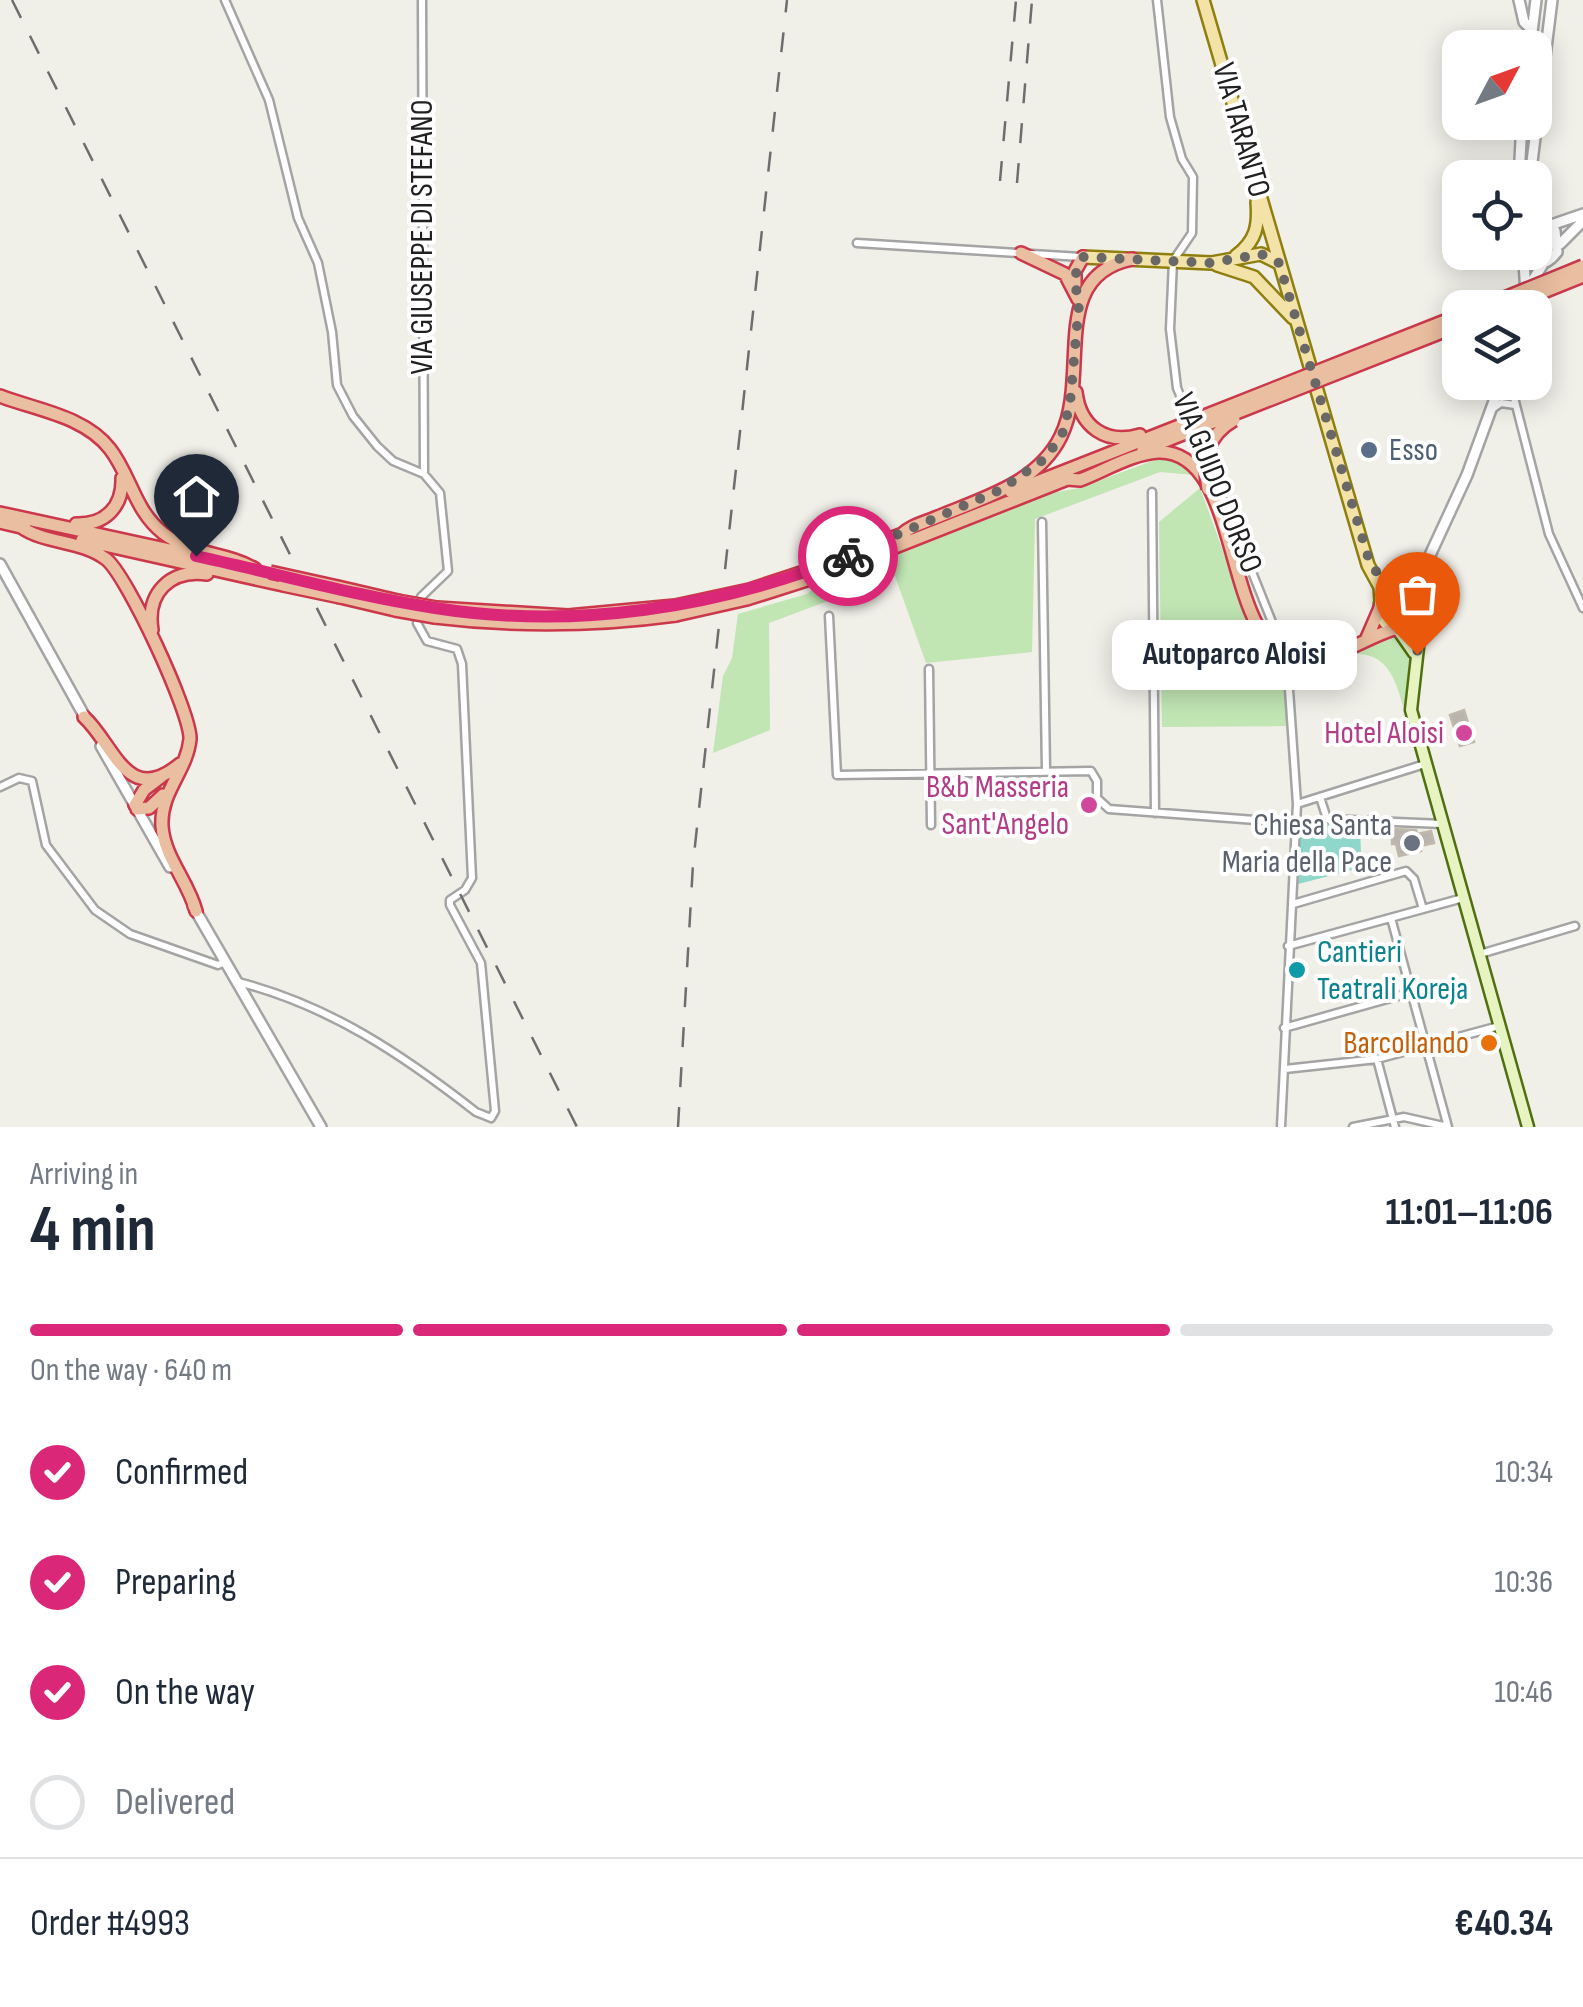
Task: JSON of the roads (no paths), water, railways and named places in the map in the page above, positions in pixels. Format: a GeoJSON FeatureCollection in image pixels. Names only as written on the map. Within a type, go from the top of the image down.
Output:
{"type":"FeatureCollection","features":[{"type":"Feature","properties":{"kind":"highway"},"geometry":{"type":"LineString","coordinates":[[1021,253],[1052,264],[1080,287]]}},
{"type":"Feature","properties":{"kind":"highway"},"geometry":{"type":"LineString","coordinates":[[901,535],[906,529],[1000,490],[1035,469],[1063,432],[1074,378],[1080,287],[1075,272],[1083,257]]}},
{"type":"Feature","properties":{"kind":"highway"},"geometry":{"type":"LineString","coordinates":[[1080,287],[1101,270],[1132,259]]}},
{"type":"Feature","properties":{"kind":"highway"},"geometry":{"type":"LineString","coordinates":[[1524,290],[1583,266]]}},
{"type":"Feature","properties":{"kind":"highway"},"geometry":{"type":"LineString","coordinates":[[1548,290],[1583,276]]}},
{"type":"Feature","properties":{"kind":"highway"},"geometry":{"type":"LineString","coordinates":[[830,568],[901,535],[1442,323]]}},
{"type":"Feature","properties":{"kind":"highway"},"geometry":{"type":"LineString","coordinates":[[1074,378],[1081,414],[1101,434],[1124,439],[1184,425],[1305,386],[1442,332]]}},
{"type":"Feature","properties":{"kind":"highway"},"geometry":{"type":"LineString","coordinates":[[1208,488],[1206,454],[1221,428],[1305,386]]}},
{"type":"Feature","properties":{"kind":"highway"},"geometry":{"type":"LineString","coordinates":[[0,398],[86,427],[116,459],[137,504],[162,532],[186,547],[255,569],[275,580]]}},
{"type":"Feature","properties":{"kind":"highway"},"geometry":{"type":"LineString","coordinates":[[0,522],[491,624],[566,625],[747,600],[1067,480],[1184,425]]}},
{"type":"Feature","properties":{"kind":"highway"},"geometry":{"type":"LineString","coordinates":[[1067,480],[1080,480],[1137,457],[1164,452],[1191,462],[1208,488],[1254,614],[1270,645],[1280,653],[1302,660],[1336,655],[1396,630]]}},
{"type":"Feature","properties":{"kind":"highway"},"geometry":{"type":"LineString","coordinates":[[0,512],[76,524],[99,521],[120,497],[122,478],[116,459]]}},
{"type":"Feature","properties":{"kind":"highway"},"geometry":{"type":"LineString","coordinates":[[0,512],[255,569]]}},
{"type":"Feature","properties":{"kind":"highway"},"geometry":{"type":"LineString","coordinates":[[21,527],[105,558],[127,584],[188,724],[190,740],[183,761],[167,780],[144,790],[136,807]]}},
{"type":"Feature","properties":{"kind":"highway"},"geometry":{"type":"LineString","coordinates":[[155,644],[152,603],[156,593],[174,577],[198,572],[275,580]]}},
{"type":"Feature","properties":{"kind":"highway"},"geometry":{"type":"LineString","coordinates":[[1365,642],[1380,605]]}},
{"type":"Feature","properties":{"kind":"highway"},"geometry":{"type":"LineString","coordinates":[[84,717],[122,769],[141,778],[167,780]]}},
{"type":"Feature","properties":{"kind":"highway"},"geometry":{"type":"LineString","coordinates":[[167,780],[163,833],[196,911]]}},
{"type":"Feature","properties":{"kind":"main road","name":"VIA TARANTO"},"geometry":{"type":"LineString","coordinates":[[1204,0],[1363,547],[1380,586],[1384,621],[1410,642],[1416,665]]}},
{"type":"Feature","properties":{"kind":"main road"},"geometry":{"type":"LineString","coordinates":[[1230,260],[1249,245],[1258,228],[1256,183]]}},
{"type":"Feature","properties":{"kind":"main road"},"geometry":{"type":"LineString","coordinates":[[1083,257],[1211,263],[1261,254],[1279,263],[1267,274],[1254,276],[1211,263]]}},
{"type":"Feature","properties":{"kind":"main road"},"geometry":{"type":"LineString","coordinates":[[1254,276],[1282,303],[1298,326]]}},
{"type":"Feature","properties":{"kind":"main road","name":"VIA TARANTO"},"geometry":{"type":"LineString","coordinates":[[1363,547],[1380,577],[1421,596]]}},
{"type":"Feature","properties":{"kind":"main road"},"geometry":{"type":"LineString","coordinates":[[1380,605],[1399,586]]}},
{"type":"Feature","properties":{"kind":"main road"},"geometry":{"type":"LineString","coordinates":[[1421,596],[1425,606],[1411,710],[1528,1127]]}},
{"type":"Feature","properties":{"kind":"main road"},"geometry":{"type":"LineString","coordinates":[[1396,630],[1409,630],[1421,620]]}},
{"type":"Feature","properties":{"kind":"street"},"geometry":{"type":"LineString","coordinates":[[226,0],[269,100],[298,218],[318,263],[332,332],[337,385],[353,416],[386,456],[424,474],[440,494],[450,563],[444,577],[421,597]]}},
{"type":"Feature","properties":{"kind":"street","name":"VIA GIUSEPPE DI STEFANO"},"geometry":{"type":"LineString","coordinates":[[422,0],[424,474]]}},
{"type":"Feature","properties":{"kind":"street"},"geometry":{"type":"LineString","coordinates":[[1157,0],[1170,117],[1182,159],[1193,177],[1192,232],[1173,261]]}},
{"type":"Feature","properties":{"kind":"street"},"geometry":{"type":"LineString","coordinates":[[1519,0],[1524,22],[1532,30]]}},
{"type":"Feature","properties":{"kind":"street"},"geometry":{"type":"LineString","coordinates":[[1532,30],[1536,0]]}},
{"type":"Feature","properties":{"kind":"street"},"geometry":{"type":"LineString","coordinates":[[1532,160],[1552,0]]}},
{"type":"Feature","properties":{"kind":"street"},"geometry":{"type":"LineString","coordinates":[[1552,221],[1583,218]]}},
{"type":"Feature","properties":{"kind":"street"},"geometry":{"type":"LineString","coordinates":[[1552,258],[1583,218]]}},
{"type":"Feature","properties":{"kind":"street"},"geometry":{"type":"LineString","coordinates":[[1552,236],[1558,246]]}},
{"type":"Feature","properties":{"kind":"street"},"geometry":{"type":"LineString","coordinates":[[858,243],[1083,257]]}},
{"type":"Feature","properties":{"kind":"street","name":"VIA GUIDO DORSO"},"geometry":{"type":"LineString","coordinates":[[1173,261],[1170,330],[1177,388],[1280,642]]}},
{"type":"Feature","properties":{"kind":"street"},"geometry":{"type":"LineString","coordinates":[[1421,596],[1418,584],[1426,562],[1468,475],[1495,400]]}},
{"type":"Feature","properties":{"kind":"street"},"geometry":{"type":"LineString","coordinates":[[1514,400],[1549,534],[1583,608]]}},
{"type":"Feature","properties":{"kind":"street"},"geometry":{"type":"LineString","coordinates":[[1492,409],[1501,403],[1516,406]]}},
{"type":"Feature","properties":{"kind":"street"},"geometry":{"type":"LineString","coordinates":[[1152,492],[1155,813]]}},
{"type":"Feature","properties":{"kind":"street"},"geometry":{"type":"LineString","coordinates":[[1042,522],[1046,770]]}},
{"type":"Feature","properties":{"kind":"street"},"geometry":{"type":"LineString","coordinates":[[1399,586],[1426,562]]}},
{"type":"Feature","properties":{"kind":"street"},"geometry":{"type":"LineString","coordinates":[[0,564],[320,1127]]}},
{"type":"Feature","properties":{"kind":"street"},"geometry":{"type":"LineString","coordinates":[[829,616],[837,775],[1091,771],[1096,776],[1097,798],[1102,806],[1296,822]]}},
{"type":"Feature","properties":{"kind":"street"},"geometry":{"type":"LineString","coordinates":[[236,982],[295,1000],[352,1026],[415,1065],[476,1112],[491,1118],[494,1111],[481,963],[450,905],[450,900],[470,886],[472,878],[462,664],[458,649],[426,641],[417,623]]}},
{"type":"Feature","properties":{"kind":"street"},"geometry":{"type":"LineString","coordinates":[[929,669],[931,825]]}},
{"type":"Feature","properties":{"kind":"street"},"geometry":{"type":"LineString","coordinates":[[1280,1127],[1297,804],[1288,675]]}},
{"type":"Feature","properties":{"kind":"street"},"geometry":{"type":"LineString","coordinates":[[1297,804],[1424,764]]}},
{"type":"Feature","properties":{"kind":"street"},"geometry":{"type":"LineString","coordinates":[[0,787],[19,778],[32,781],[46,845],[107,922],[155,944],[218,965],[225,962]]}},
{"type":"Feature","properties":{"kind":"street"},"geometry":{"type":"LineString","coordinates":[[1320,797],[1327,819],[1442,824]]}},
{"type":"Feature","properties":{"kind":"street"},"geometry":{"type":"LineString","coordinates":[[1293,904],[1406,871],[1414,879],[1423,909]]}},
{"type":"Feature","properties":{"kind":"street"},"geometry":{"type":"LineString","coordinates":[[1288,946],[1463,898]]}},
{"type":"Feature","properties":{"kind":"street"},"geometry":{"type":"LineString","coordinates":[[1352,1127],[1394,1124],[1404,1117],[1448,1127],[1392,918]]}},
{"type":"Feature","properties":{"kind":"street"},"geometry":{"type":"LineString","coordinates":[[1480,954],[1575,926]]}},
{"type":"Feature","properties":{"kind":"street"},"geometry":{"type":"LineString","coordinates":[[1284,1028],[1412,992]]}},
{"type":"Feature","properties":{"kind":"street"},"geometry":{"type":"LineString","coordinates":[[1285,1069],[1377,1059],[1499,1026]]}},
{"type":"Feature","properties":{"kind":"street"},"geometry":{"type":"LineString","coordinates":[[1377,1059],[1394,1124]]}},
{"type":"Feature","properties":{"kind":"railway"},"geometry":{"type":"LineString","coordinates":[[12,0],[577,1127]]}},
{"type":"Feature","properties":{"kind":"railway"},"geometry":{"type":"LineString","coordinates":[[678,1127],[693,864],[787,0]]}},
{"type":"Feature","properties":{"kind":"railway"},"geometry":{"type":"LineString","coordinates":[[1000,181],[1016,0]]}},
{"type":"Feature","properties":{"kind":"railway"},"geometry":{"type":"LineString","coordinates":[[1017,183],[1032,0]]}},
{"type":"Feature","properties":{"kind":"place","name":"Esso"},"geometry":{"type":"Point","coordinates":[1369,450]}},
{"type":"Feature","properties":{"kind":"place","name":"Autoparco Aloisi"},"geometry":{"type":"Point","coordinates":[1417,654]}},
{"type":"Feature","properties":{"kind":"place","name":"Hotel Aloisi"},"geometry":{"type":"Point","coordinates":[1464,733]}},
{"type":"Feature","properties":{"kind":"place","name":"B&b Masseria Sant'Angelo"},"geometry":{"type":"Point","coordinates":[1089,805]}},
{"type":"Feature","properties":{"kind":"place","name":"Chiesa Santa Maria della Pace"},"geometry":{"type":"Point","coordinates":[1412,843]}},
{"type":"Feature","properties":{"kind":"place","name":"Cantieri Teatrali Koreja"},"geometry":{"type":"Point","coordinates":[1297,970]}},
{"type":"Feature","properties":{"kind":"place","name":"Barcollando"},"geometry":{"type":"Point","coordinates":[1489,1043]}}]}
